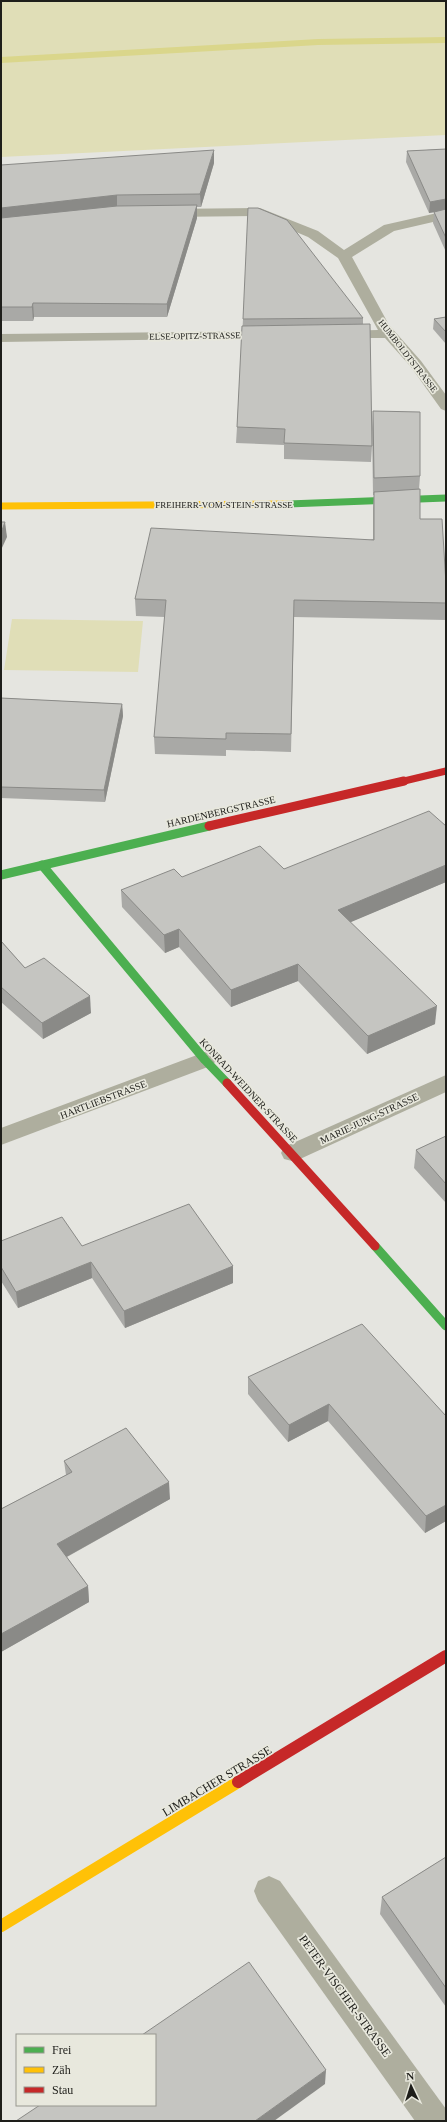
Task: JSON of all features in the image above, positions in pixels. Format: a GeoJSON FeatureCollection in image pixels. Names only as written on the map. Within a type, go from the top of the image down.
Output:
{"type":"FeatureCollection","features":[{"type":"Feature","properties":{"kind":"street"},"geometry":{"type":"LineString","coordinates":[[157,214],[260,212],[313,234],[344,256],[389,228],[446,215]]}},
{"type":"Feature","properties":{"kind":"street","name":"HUMBOLDTSTRASSE"},"geometry":{"type":"LineString","coordinates":[[344,256],[383,327],[416,364],[446,406]]}},
{"type":"Feature","properties":{"kind":"street"},"geometry":{"type":"LineString","coordinates":[[326,335],[390,334]]}},
{"type":"Feature","properties":{"kind":"street","name":"ELSE-OPITZ-STRASSE"},"geometry":{"type":"LineString","coordinates":[[1,338],[286,335]]}},
{"type":"Feature","properties":{"kind":"street","name":"FREIHERR-VOM-STEIN-STRASSE"},"geometry":{"type":"LineString","coordinates":[[1,506],[325,504],[446,498]]}},
{"type":"Feature","properties":{"kind":"street","name":"HARDENBERGSTRASSE"},"geometry":{"type":"LineString","coordinates":[[1,875],[446,771]]}},
{"type":"Feature","properties":{"kind":"street","name":"KONRAD-WEIDNER-STRASSE"},"geometry":{"type":"LineString","coordinates":[[42,865],[205,1060],[292,1154],[446,1326]]}},
{"type":"Feature","properties":{"kind":"street","name":"HARTLIEBSTRASSE"},"geometry":{"type":"LineString","coordinates":[[1,1137],[205,1060]]}},
{"type":"Feature","properties":{"kind":"street","name":"MARIE-JUNG-STRASSE"},"geometry":{"type":"LineString","coordinates":[[292,1154],[446,1083]]}},
{"type":"Feature","properties":{"kind":"street","name":"LIMBACHER STRASSE"},"geometry":{"type":"LineString","coordinates":[[1,1926],[446,1656]]}},
{"type":"Feature","properties":{"kind":"street","name":"PETER-VISCHER-STRASSE"},"geometry":{"type":"LineString","coordinates":[[269,1891],[435,2121]]}},
{"type":"Feature","properties":{"kind":"shaded area"},"geometry":{"type":"Polygon","coordinates":[[[1,1],[446,1],[446,135],[1,157],[1,1]]]}},
{"type":"Feature","properties":{"kind":"shaded area"},"geometry":{"type":"Polygon","coordinates":[[[12,619],[143,621],[138,672],[4,670],[12,619]]]}},
{"type":"Feature","properties":{"kind":"building"},"geometry":{"type":"Polygon","coordinates":[[[446,149],[446,199],[430,202],[407,151],[446,149]]]}},
{"type":"Feature","properties":{"kind":"building"},"geometry":{"type":"Polygon","coordinates":[[[214,150],[200,194],[117,195],[1,208],[1,165],[214,150]]]}},
{"type":"Feature","properties":{"kind":"building"},"geometry":{"type":"Polygon","coordinates":[[[197,205],[167,304],[33,303],[32,307],[1,307],[1,218],[117,206],[197,205]]]}},
{"type":"Feature","properties":{"kind":"building"},"geometry":{"type":"Polygon","coordinates":[[[248,208],[258,208],[287,220],[363,318],[243,319],[248,208]]]}},
{"type":"Feature","properties":{"kind":"building"},"geometry":{"type":"Polygon","coordinates":[[[446,209],[446,238],[434,212],[446,209]]]}},
{"type":"Feature","properties":{"kind":"building"},"geometry":{"type":"Polygon","coordinates":[[[446,317],[446,332],[434,319],[446,317]]]}},
{"type":"Feature","properties":{"kind":"building"},"geometry":{"type":"Polygon","coordinates":[[[370,324],[372,446],[284,443],[285,429],[237,427],[242,326],[370,324]]]}},
{"type":"Feature","properties":{"kind":"building"},"geometry":{"type":"Polygon","coordinates":[[[373,411],[420,412],[420,476],[374,478],[373,411]]]}},
{"type":"Feature","properties":{"kind":"building"},"geometry":{"type":"Polygon","coordinates":[[[420,489],[420,519],[442,519],[446,603],[294,600],[291,734],[226,733],[226,739],[154,737],[166,600],[135,599],[151,528],[374,540],[374,492],[420,489]]]}},
{"type":"Feature","properties":{"kind":"building"},"geometry":{"type":"Polygon","coordinates":[[[1,522],[5,522],[1,533],[1,522]]]}},
{"type":"Feature","properties":{"kind":"building"},"geometry":{"type":"Polygon","coordinates":[[[1,698],[122,704],[104,790],[1,787],[1,698]]]}},
{"type":"Feature","properties":{"kind":"building"},"geometry":{"type":"Polygon","coordinates":[[[429,811],[446,826],[446,865],[338,910],[437,1006],[368,1036],[298,964],[231,990],[179,929],[164,935],[121,890],[174,869],[182,877],[260,846],[284,869],[429,811]]]}},
{"type":"Feature","properties":{"kind":"building"},"geometry":{"type":"Polygon","coordinates":[[[1,941],[25,968],[44,958],[90,996],[42,1023],[1,987],[1,941]]]}},
{"type":"Feature","properties":{"kind":"building"},"geometry":{"type":"Polygon","coordinates":[[[446,1136],[446,1184],[416,1150],[446,1136]]]}},
{"type":"Feature","properties":{"kind":"building"},"geometry":{"type":"Polygon","coordinates":[[[189,1204],[233,1266],[124,1311],[91,1262],[16,1292],[1,1267],[1,1241],[62,1217],[82,1246],[189,1204]]]}},
{"type":"Feature","properties":{"kind":"building"},"geometry":{"type":"Polygon","coordinates":[[[362,1324],[446,1416],[446,1505],[426,1516],[329,1404],[289,1425],[248,1377],[362,1324]]]}},
{"type":"Feature","properties":{"kind":"building"},"geometry":{"type":"Polygon","coordinates":[[[126,1428],[169,1482],[57,1544],[88,1586],[1,1634],[1,1509],[72,1472],[64,1461],[126,1428]]]}},
{"type":"Feature","properties":{"kind":"building"},"geometry":{"type":"Polygon","coordinates":[[[446,1857],[446,1988],[382,1897],[446,1857]]]}},
{"type":"Feature","properties":{"kind":"building"},"geometry":{"type":"Polygon","coordinates":[[[249,1962],[326,2070],[255,2121],[16,2121],[38,2106],[156,2106],[156,2034],[143,2034],[249,1962]]]}},
{"type":"Feature","properties":{"kind":"waterway"},"geometry":{"type":"LineString","coordinates":[[1,60],[272,46],[318,42],[446,40]]}},
{"type":"Feature","properties":{"kind":"traffic: fast"},"geometry":{"type":"LineString","coordinates":[[288,504],[446,498]]}},
{"type":"Feature","properties":{"kind":"traffic: fast"},"geometry":{"type":"LineString","coordinates":[[1,875],[209,826]]}},
{"type":"Feature","properties":{"kind":"traffic: fast"},"geometry":{"type":"LineString","coordinates":[[42,865],[205,1060],[227,1083]]}},
{"type":"Feature","properties":{"kind":"traffic: fast"},"geometry":{"type":"LineString","coordinates":[[375,1246],[446,1326]]}},
{"type":"Feature","properties":{"kind":"traffic: slow"},"geometry":{"type":"LineString","coordinates":[[1,506],[288,504]]}},
{"type":"Feature","properties":{"kind":"traffic: slow"},"geometry":{"type":"LineString","coordinates":[[1,1926],[238,1782]]}},
{"type":"Feature","properties":{"kind":"traffic: jam"},"geometry":{"type":"LineString","coordinates":[[209,826],[446,771]]}},
{"type":"Feature","properties":{"kind":"traffic: jam"},"geometry":{"type":"LineString","coordinates":[[227,1083],[375,1246]]}},
{"type":"Feature","properties":{"kind":"traffic: jam"},"geometry":{"type":"LineString","coordinates":[[238,1782],[446,1656]]}}]}
